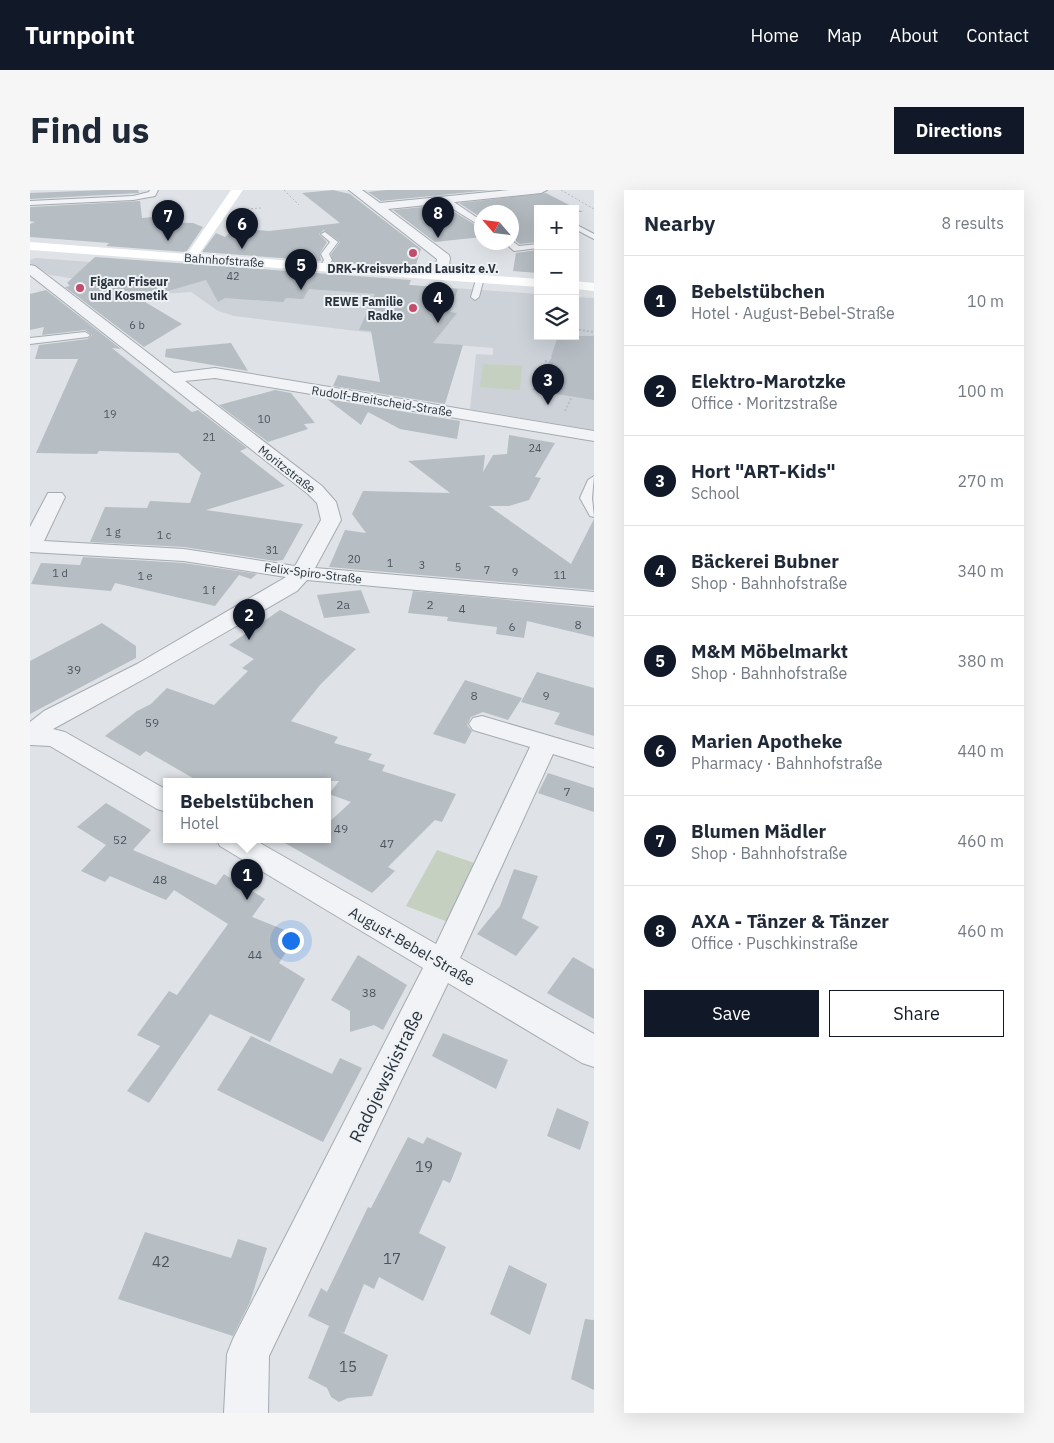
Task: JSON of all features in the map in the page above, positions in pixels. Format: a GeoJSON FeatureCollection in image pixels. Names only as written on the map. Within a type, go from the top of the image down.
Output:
{"type":"FeatureCollection","features":[{"type":"Feature","properties":{"kind":"main road"},"geometry":{"type":"LineString","coordinates":[[190,258],[237,190]]}},
{"type":"Feature","properties":{"kind":"main road","name":"Bahnhofstraße"},"geometry":{"type":"LineString","coordinates":[[30,246],[534,283]]}},
{"type":"Feature","properties":{"kind":"main road"},"geometry":{"type":"LineString","coordinates":[[579,285],[594,287]]}},
{"type":"Feature","properties":{"kind":"street"},"geometry":{"type":"LineString","coordinates":[[355,190],[444,258],[441,275]]}},
{"type":"Feature","properties":{"kind":"street"},"geometry":{"type":"LineString","coordinates":[[377,207],[541,190]]}},
{"type":"Feature","properties":{"kind":"street","name":"Moritzstraße"},"geometry":{"type":"LineString","coordinates":[[30,269],[315,490],[326,502],[331,520],[302,573],[289,586],[53,717],[40,726],[33,736]]}},
{"type":"Feature","properties":{"kind":"street","name":"Rudolf-Breitscheid-Straße"},"geometry":{"type":"LineString","coordinates":[[171,378],[215,373],[594,436]]}},
{"type":"Feature","properties":{"kind":"street","name":"Felix-Spiro-Straße"},"geometry":{"type":"LineString","coordinates":[[55,497],[31,546],[184,555],[302,573],[594,599]]}},
{"type":"Feature","properties":{"kind":"street"},"geometry":{"type":"LineString","coordinates":[[482,724],[594,758]]}},
{"type":"Feature","properties":{"kind":"street"},"geometry":{"type":"LineString","coordinates":[[33,736],[56,738],[163,800]]}},
{"type":"Feature","properties":{"kind":"street","name":"Radojewskistraße"},"geometry":{"type":"LineString","coordinates":[[246,1413],[248,1354],[442,963],[545,743]]}},
{"type":"Feature","properties":{"kind":"street","name":"August-Bebel-Straße"},"geometry":{"type":"LineString","coordinates":[[237,843],[594,1052]]}},
{"type":"Feature","properties":{"kind":"lane"},"geometry":{"type":"LineString","coordinates":[[30,203],[133,198],[152,194],[154,190],[164,190]]}},
{"type":"Feature","properties":{"kind":"lane"},"geometry":{"type":"LineString","coordinates":[[445,200],[474,220]]}},
{"type":"Feature","properties":{"kind":"lane"},"geometry":{"type":"LineString","coordinates":[[579,229],[594,238]]}},
{"type":"Feature","properties":{"kind":"lane"},"geometry":{"type":"LineString","coordinates":[[324,234],[334,242],[325,254],[328,260],[324,267]]}},
{"type":"Feature","properties":{"kind":"lane"},"geometry":{"type":"LineString","coordinates":[[585,241],[594,238]]}},
{"type":"Feature","properties":{"kind":"lane"},"geometry":{"type":"LineString","coordinates":[[519,249],[534,247]]}},
{"type":"Feature","properties":{"kind":"lane"},"geometry":{"type":"LineString","coordinates":[[475,296],[480,278]]}},
{"type":"Feature","properties":{"kind":"lane"},"geometry":{"type":"LineString","coordinates":[[30,341],[85,335]]}},
{"type":"Feature","properties":{"kind":"lane"},"geometry":{"type":"LineString","coordinates":[[594,480],[586,498],[594,513]]}},
{"type":"Feature","properties":{"kind":"path"},"geometry":{"type":"LineString","coordinates":[[284,190],[299,206]]}},
{"type":"Feature","properties":{"kind":"path"},"geometry":{"type":"LineString","coordinates":[[561,190],[594,208]]}},
{"type":"Feature","properties":{"kind":"path"},"geometry":{"type":"LineString","coordinates":[[579,330],[594,332]]}},
{"type":"Feature","properties":{"kind":"path"},"geometry":{"type":"LineString","coordinates":[[545,361],[590,368],[584,378],[594,380]]}},
{"type":"Feature","properties":{"kind":"shaded area"},"geometry":{"type":"Polygon","coordinates":[[[35,258],[534,294],[534,340],[579,340],[579,297],[594,298],[594,430],[470,409],[476,354],[493,355],[493,348],[430,343],[431,340],[234,316],[218,311],[191,292],[134,296],[89,281],[50,275],[30,263],[30,260],[35,258]]]}},
{"type":"Feature","properties":{"kind":"green space"},"geometry":{"type":"Polygon","coordinates":[[[483,364],[522,366],[520,390],[480,387],[483,364]]]}},
{"type":"Feature","properties":{"kind":"green space"},"geometry":{"type":"Polygon","coordinates":[[[437,850],[477,864],[448,922],[406,906],[437,850]]]}},
{"type":"Feature","properties":{"kind":"building"},"geometry":{"type":"Polygon","coordinates":[[[138,190],[139,193],[30,199],[30,193],[138,190]]]}},
{"type":"Feature","properties":{"kind":"building"},"geometry":{"type":"Polygon","coordinates":[[[333,190],[350,194],[421,249],[415,268],[333,262],[331,254],[340,242],[324,230],[319,234],[327,242],[320,253],[321,261],[202,252],[216,233],[225,237],[235,228],[269,231],[340,223],[302,193],[333,190]]]}},
{"type":"Feature","properties":{"kind":"building"},"geometry":{"type":"Polygon","coordinates":[[[386,190],[490,190],[381,201],[368,192],[386,190]]]}},
{"type":"Feature","properties":{"kind":"building"},"geometry":{"type":"Polygon","coordinates":[[[546,193],[569,205],[534,205],[534,242],[520,244],[519,205],[474,205],[474,213],[459,203],[546,193]]]}},
{"type":"Feature","properties":{"kind":"building"},"geometry":{"type":"Polygon","coordinates":[[[140,201],[142,218],[152,217],[156,222],[193,223],[203,227],[186,252],[106,246],[109,243],[30,237],[30,224],[35,222],[30,221],[30,207],[140,201]]]}},
{"type":"Feature","properties":{"kind":"building"},"geometry":{"type":"Polygon","coordinates":[[[443,205],[474,224],[474,238],[435,242],[393,210],[443,205]]]}},
{"type":"Feature","properties":{"kind":"building"},"geometry":{"type":"Polygon","coordinates":[[[534,251],[534,273],[513,271],[516,253],[534,251]]]}},
{"type":"Feature","properties":{"kind":"building"},"geometry":{"type":"Polygon","coordinates":[[[95,257],[411,280],[409,285],[458,289],[450,312],[457,313],[433,343],[463,345],[445,404],[333,386],[338,375],[380,382],[371,331],[359,330],[375,294],[309,289],[303,299],[286,298],[283,302],[225,298],[218,302],[206,280],[140,299],[182,324],[144,347],[65,287],[70,286],[67,283],[95,257]]]}},
{"type":"Feature","properties":{"kind":"building"},"geometry":{"type":"Polygon","coordinates":[[[46,290],[121,349],[112,348],[192,412],[198,410],[247,448],[240,451],[285,486],[206,510],[303,524],[283,560],[275,561],[184,547],[90,542],[105,507],[147,508],[150,501],[190,503],[201,473],[178,453],[99,451],[97,454],[36,453],[78,359],[35,359],[39,345],[88,339],[92,335],[85,330],[42,335],[44,327],[30,330],[30,294],[46,290]]]}},
{"type":"Feature","properties":{"kind":"building"},"geometry":{"type":"Polygon","coordinates":[[[579,336],[594,336],[594,400],[532,390],[551,357],[557,340],[579,340],[579,336]]]}},
{"type":"Feature","properties":{"kind":"building"},"geometry":{"type":"Polygon","coordinates":[[[231,343],[248,371],[165,357],[166,349],[231,343]]]}},
{"type":"Feature","properties":{"kind":"building"},"geometry":{"type":"Polygon","coordinates":[[[275,390],[291,393],[315,423],[304,424],[308,429],[268,442],[219,405],[275,390]]]}},
{"type":"Feature","properties":{"kind":"building"},"geometry":{"type":"Polygon","coordinates":[[[327,399],[460,421],[457,439],[400,429],[368,412],[361,425],[327,399]]]}},
{"type":"Feature","properties":{"kind":"building"},"geometry":{"type":"Polygon","coordinates":[[[509,435],[555,443],[535,477],[541,478],[529,500],[509,506],[489,506],[571,564],[594,519],[594,590],[329,567],[345,530],[366,533],[352,514],[363,491],[450,493],[408,461],[485,455],[483,472],[493,455],[507,454],[509,435]]]}},
{"type":"Feature","properties":{"kind":"building"},"geometry":{"type":"Polygon","coordinates":[[[83,557],[184,563],[257,574],[251,579],[239,575],[215,606],[115,583],[111,591],[31,584],[41,563],[80,565],[83,557]]]}},
{"type":"Feature","properties":{"kind":"building"},"geometry":{"type":"Polygon","coordinates":[[[361,590],[370,613],[324,618],[317,595],[361,590]]]}},
{"type":"Feature","properties":{"kind":"building"},"geometry":{"type":"Polygon","coordinates":[[[413,591],[594,608],[594,637],[527,621],[524,638],[496,634],[497,627],[447,621],[448,617],[408,613],[413,591]]]}},
{"type":"Feature","properties":{"kind":"building"},"geometry":{"type":"Polygon","coordinates":[[[280,610],[356,649],[320,685],[291,721],[338,737],[334,743],[372,754],[368,760],[385,765],[382,771],[456,794],[442,822],[435,820],[388,867],[395,871],[372,893],[285,843],[331,843],[331,820],[351,802],[331,795],[331,791],[339,781],[331,781],[331,778],[193,778],[146,751],[140,756],[105,736],[137,711],[151,704],[167,688],[214,705],[248,671],[242,668],[254,659],[229,645],[280,610]]]}},
{"type":"Feature","properties":{"kind":"building"},"geometry":{"type":"Polygon","coordinates":[[[102,623],[136,646],[136,658],[30,714],[30,661],[102,623]]]}},
{"type":"Feature","properties":{"kind":"building"},"geometry":{"type":"Polygon","coordinates":[[[537,672],[594,688],[594,736],[554,724],[560,713],[521,702],[537,672]]]}},
{"type":"Feature","properties":{"kind":"building"},"geometry":{"type":"Polygon","coordinates":[[[465,680],[522,698],[508,720],[483,712],[471,717],[467,725],[472,731],[465,744],[433,734],[465,680]]]}},
{"type":"Feature","properties":{"kind":"building"},"geometry":{"type":"Polygon","coordinates":[[[548,773],[594,788],[594,812],[538,793],[548,773]]]}},
{"type":"Feature","properties":{"kind":"building"},"geometry":{"type":"Polygon","coordinates":[[[106,803],[151,830],[133,850],[216,885],[224,874],[265,899],[252,917],[297,935],[279,963],[305,979],[270,1042],[210,1014],[149,1103],[127,1091],[160,1046],[137,1035],[169,991],[177,995],[228,924],[174,890],[166,900],[110,876],[105,882],[81,871],[106,845],[77,827],[106,803]]]}},
{"type":"Feature","properties":{"kind":"building"},"geometry":{"type":"Polygon","coordinates":[[[514,869],[538,876],[522,918],[539,927],[516,956],[477,934],[500,906],[514,869]]]}},
{"type":"Feature","properties":{"kind":"building"},"geometry":{"type":"Polygon","coordinates":[[[358,955],[407,985],[383,1030],[374,1025],[350,1032],[350,1011],[331,1000],[358,955]]]}},
{"type":"Feature","properties":{"kind":"building"},"geometry":{"type":"Polygon","coordinates":[[[573,957],[594,969],[594,1019],[547,993],[573,957]]]}},
{"type":"Feature","properties":{"kind":"building"},"geometry":{"type":"Polygon","coordinates":[[[443,1033],[508,1060],[496,1089],[432,1056],[443,1033]]]}},
{"type":"Feature","properties":{"kind":"building"},"geometry":{"type":"Polygon","coordinates":[[[251,1036],[332,1074],[340,1058],[362,1068],[323,1142],[217,1090],[251,1036]]]}},
{"type":"Feature","properties":{"kind":"building"},"geometry":{"type":"Polygon","coordinates":[[[557,1108],[589,1122],[580,1150],[547,1136],[557,1108]]]}},
{"type":"Feature","properties":{"kind":"building"},"geometry":{"type":"Polygon","coordinates":[[[408,1137],[423,1144],[427,1137],[462,1153],[450,1183],[443,1180],[419,1233],[446,1247],[423,1301],[379,1277],[374,1289],[364,1284],[344,1333],[337,1330],[388,1355],[372,1396],[348,1398],[339,1402],[331,1397],[327,1388],[308,1378],[329,1326],[308,1316],[321,1288],[327,1292],[368,1207],[371,1208],[408,1137]]]}},
{"type":"Feature","properties":{"kind":"building"},"geometry":{"type":"Polygon","coordinates":[[[145,1232],[231,1258],[238,1239],[267,1248],[250,1302],[233,1336],[118,1299],[145,1232]]]}},
{"type":"Feature","properties":{"kind":"building"},"geometry":{"type":"Polygon","coordinates":[[[509,1265],[547,1284],[530,1335],[490,1314],[509,1265]]]}},
{"type":"Feature","properties":{"kind":"building"},"geometry":{"type":"Polygon","coordinates":[[[585,1319],[594,1320],[594,1390],[571,1379],[585,1319]]]}},
{"type":"Feature","properties":{"kind":"place","name":"AXA - Tänzer & Tänzer"},"geometry":{"type":"Point","coordinates":[438,238]}},
{"type":"Feature","properties":{"kind":"place","name":"Blumen Mädler"},"geometry":{"type":"Point","coordinates":[168,241]}},
{"type":"Feature","properties":{"kind":"place","name":"Marien Apotheke"},"geometry":{"type":"Point","coordinates":[242,249]}},
{"type":"Feature","properties":{"kind":"place","name":"DRK-Kreisverband Lausitz e.V."},"geometry":{"type":"Point","coordinates":[413,253]}},
{"type":"Feature","properties":{"kind":"place","name":"Figaro Friseur und Kosmetik"},"geometry":{"type":"Point","coordinates":[80,288]}},
{"type":"Feature","properties":{"kind":"place","name":"M&M Möbelmarkt"},"geometry":{"type":"Point","coordinates":[301,290]}},
{"type":"Feature","properties":{"kind":"place","name":"REWE Familie Radke"},"geometry":{"type":"Point","coordinates":[413,308]}},
{"type":"Feature","properties":{"kind":"place","name":"Bäckerei Bubner"},"geometry":{"type":"Point","coordinates":[438,323]}},
{"type":"Feature","properties":{"kind":"place","name":"Hort \"ART-Kids\""},"geometry":{"type":"Point","coordinates":[548,405]}},
{"type":"Feature","properties":{"kind":"place","name":"Elektro-Marotzke"},"geometry":{"type":"Point","coordinates":[249,640]}},
{"type":"Feature","properties":{"kind":"place","name":"Bebelstübchen"},"geometry":{"type":"Point","coordinates":[247,900]}}]}
